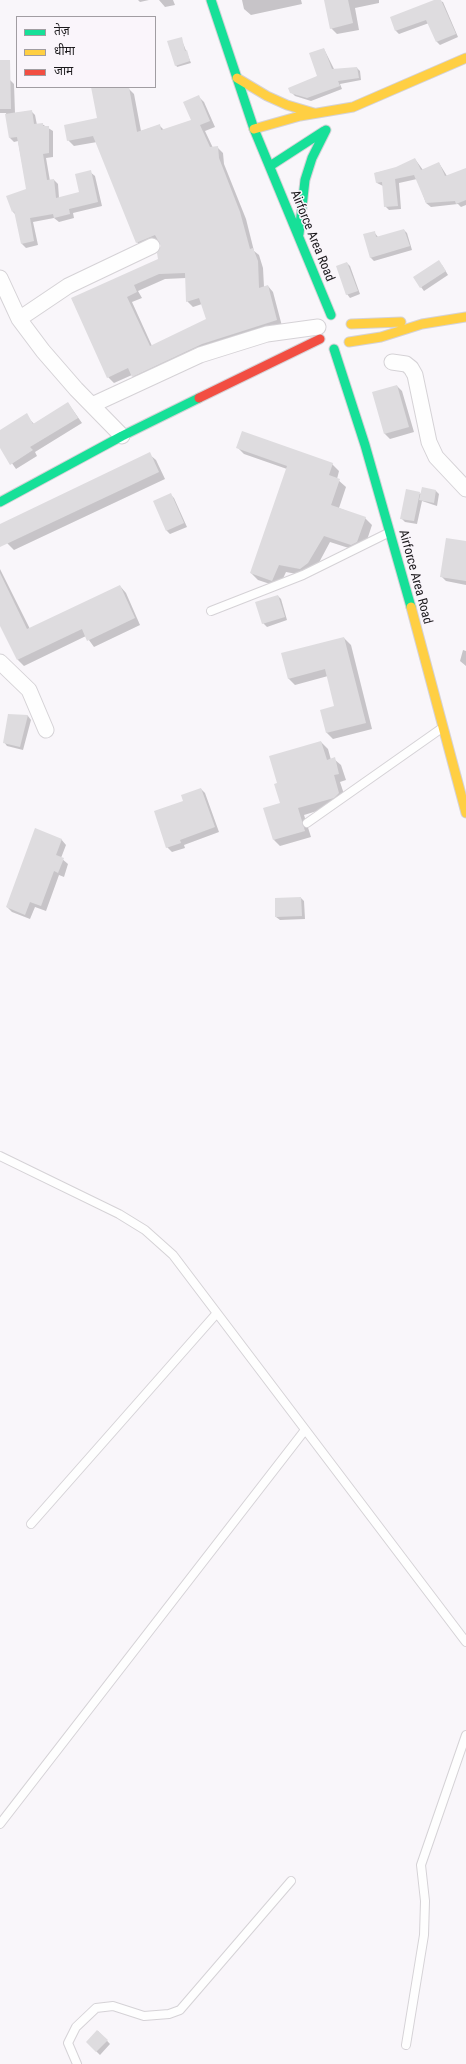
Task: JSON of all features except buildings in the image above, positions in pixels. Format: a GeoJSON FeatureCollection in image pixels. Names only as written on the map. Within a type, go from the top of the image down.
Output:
{"type":"FeatureCollection","features":[{"type":"Feature","properties":{"kind":"street","name":"Airforce Area Road"},"geometry":{"type":"LineString","coordinates":[[211,0],[254,129],[330,315]]}},
{"type":"Feature","properties":{"kind":"street"},"geometry":{"type":"LineString","coordinates":[[254,129],[316,113],[353,107],[466,58]]}},
{"type":"Feature","properties":{"kind":"street"},"geometry":{"type":"LineString","coordinates":[[237,78],[267,96],[287,105],[316,113]]}},
{"type":"Feature","properties":{"kind":"street"},"geometry":{"type":"LineString","coordinates":[[270,166],[331,125],[353,107]]}},
{"type":"Feature","properties":{"kind":"street"},"geometry":{"type":"LineString","coordinates":[[299,237],[305,180],[312,158],[331,125]]}},
{"type":"Feature","properties":{"kind":"street"},"geometry":{"type":"LineString","coordinates":[[19,319],[68,286],[152,246]]}},
{"type":"Feature","properties":{"kind":"street"},"geometry":{"type":"LineString","coordinates":[[0,278],[19,319],[43,351],[122,436]]}},
{"type":"Feature","properties":{"kind":"street"},"geometry":{"type":"LineString","coordinates":[[330,315],[342,316],[351,324],[352,336],[345,346],[334,349],[323,344],[319,333],[321,322],[330,315]]}},
{"type":"Feature","properties":{"kind":"street"},"geometry":{"type":"LineString","coordinates":[[349,342],[393,334],[422,324],[466,317]]}},
{"type":"Feature","properties":{"kind":"street"},"geometry":{"type":"LineString","coordinates":[[351,324],[381,322],[422,324]]}},
{"type":"Feature","properties":{"kind":"street"},"geometry":{"type":"LineString","coordinates":[[92,405],[200,355],[267,334],[319,333]]}},
{"type":"Feature","properties":{"kind":"street"},"geometry":{"type":"LineString","coordinates":[[0,502],[122,436],[319,333]]}},
{"type":"Feature","properties":{"kind":"street","name":"Airforce Area Road"},"geometry":{"type":"LineString","coordinates":[[334,349],[365,446],[390,532],[466,813]]}},
{"type":"Feature","properties":{"kind":"street"},"geometry":{"type":"LineString","coordinates":[[392,362],[406,364],[411,368],[415,375],[429,442],[433,452],[448,472],[466,489]]}},
{"type":"Feature","properties":{"kind":"street"},"geometry":{"type":"LineString","coordinates":[[0,662],[29,690],[46,730]]}},
{"type":"Feature","properties":{"kind":"lane"},"geometry":{"type":"LineString","coordinates":[[211,611],[303,575],[390,532]]}},
{"type":"Feature","properties":{"kind":"lane"},"geometry":{"type":"LineString","coordinates":[[307,823],[442,728]]}},
{"type":"Feature","properties":{"kind":"lane"},"geometry":{"type":"LineString","coordinates":[[0,1156],[119,1214],[145,1230],[173,1255],[466,1642]]}},
{"type":"Feature","properties":{"kind":"lane"},"geometry":{"type":"LineString","coordinates":[[31,1524],[217,1313]]}},
{"type":"Feature","properties":{"kind":"lane"},"geometry":{"type":"LineString","coordinates":[[0,1824],[305,1430]]}},
{"type":"Feature","properties":{"kind":"lane"},"geometry":{"type":"LineString","coordinates":[[406,2045],[424,1935],[425,1901],[421,1865],[466,1735]]}},
{"type":"Feature","properties":{"kind":"lane"},"geometry":{"type":"LineString","coordinates":[[78,2064],[68,2043],[76,2027],[96,2008],[113,2006],[144,2016],[170,2014],[180,2010],[291,1881]]}},
{"type":"Feature","properties":{"kind":"traffic: fast"},"geometry":{"type":"LineString","coordinates":[[211,0],[254,129],[331,315]]}},
{"type":"Feature","properties":{"kind":"traffic: fast"},"geometry":{"type":"LineString","coordinates":[[299,234],[305,180],[312,158],[326,130]]}},
{"type":"Feature","properties":{"kind":"traffic: fast"},"geometry":{"type":"LineString","coordinates":[[270,166],[324,131]]}},
{"type":"Feature","properties":{"kind":"traffic: fast"},"geometry":{"type":"LineString","coordinates":[[334,349],[365,445],[411,607]]}},
{"type":"Feature","properties":{"kind":"traffic: fast"},"geometry":{"type":"LineString","coordinates":[[0,502],[122,436],[199,398]]}},
{"type":"Feature","properties":{"kind":"traffic: slow"},"geometry":{"type":"LineString","coordinates":[[254,129],[300,116],[353,107],[466,58]]}},
{"type":"Feature","properties":{"kind":"traffic: slow"},"geometry":{"type":"LineString","coordinates":[[237,78],[267,96],[287,105],[314,113]]}},
{"type":"Feature","properties":{"kind":"traffic: slow"},"geometry":{"type":"LineString","coordinates":[[349,342],[381,337],[422,324],[466,317]]}},
{"type":"Feature","properties":{"kind":"traffic: slow"},"geometry":{"type":"LineString","coordinates":[[351,324],[401,322]]}},
{"type":"Feature","properties":{"kind":"traffic: slow"},"geometry":{"type":"LineString","coordinates":[[411,607],[466,813]]}},
{"type":"Feature","properties":{"kind":"traffic: jam"},"geometry":{"type":"LineString","coordinates":[[199,398],[320,339]]}}]}
